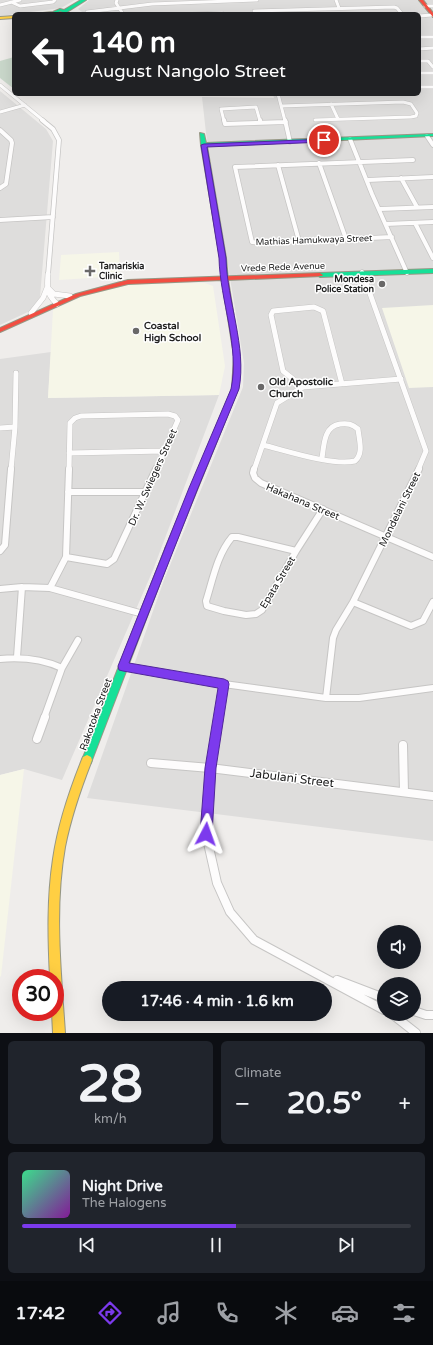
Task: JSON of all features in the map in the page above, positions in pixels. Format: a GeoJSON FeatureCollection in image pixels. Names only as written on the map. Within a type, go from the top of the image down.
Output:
{"type":"FeatureCollection","features":[{"type":"Feature","properties":{"kind":"street"},"geometry":{"type":"LineString","coordinates":[[0,5],[20,0]]}},
{"type":"Feature","properties":{"kind":"street"},"geometry":{"type":"LineString","coordinates":[[11,2],[20,6],[55,0]]}},
{"type":"Feature","properties":{"kind":"street"},"geometry":{"type":"LineString","coordinates":[[55,12],[66,12],[84,0]]}},
{"type":"Feature","properties":{"kind":"street"},"geometry":{"type":"LineString","coordinates":[[117,0],[116,3],[121,12]]}},
{"type":"Feature","properties":{"kind":"street"},"geometry":{"type":"LineString","coordinates":[[251,0],[254,12],[394,7],[398,8],[401,12]]}},
{"type":"Feature","properties":{"kind":"street"},"geometry":{"type":"LineString","coordinates":[[87,12],[118,7],[257,0]]}},
{"type":"Feature","properties":{"kind":"street"},"geometry":{"type":"LineString","coordinates":[[336,0],[339,8]]}},
{"type":"Feature","properties":{"kind":"street"},"geometry":{"type":"LineString","coordinates":[[220,1],[223,12]]}},
{"type":"Feature","properties":{"kind":"street"},"geometry":{"type":"LineString","coordinates":[[426,4],[433,16]]}},
{"type":"Feature","properties":{"kind":"street"},"geometry":{"type":"LineString","coordinates":[[370,8],[373,12]]}},
{"type":"Feature","properties":{"kind":"street"},"geometry":{"type":"LineString","coordinates":[[197,10],[222,9]]}},
{"type":"Feature","properties":{"kind":"street"},"geometry":{"type":"LineString","coordinates":[[421,16],[433,16]]}},
{"type":"Feature","properties":{"kind":"street"},"geometry":{"type":"LineString","coordinates":[[0,18],[12,17]]}},
{"type":"Feature","properties":{"kind":"street"},"geometry":{"type":"LineString","coordinates":[[421,37],[433,37]]}},
{"type":"Feature","properties":{"kind":"street"},"geometry":{"type":"LineString","coordinates":[[421,49],[433,48]]}},
{"type":"Feature","properties":{"kind":"street"},"geometry":{"type":"LineString","coordinates":[[421,61],[428,61],[433,67]]}},
{"type":"Feature","properties":{"kind":"street"},"geometry":{"type":"LineString","coordinates":[[421,73],[433,73]]}},
{"type":"Feature","properties":{"kind":"street"},"geometry":{"type":"LineString","coordinates":[[0,85],[12,95]]}},
{"type":"Feature","properties":{"kind":"street"},"geometry":{"type":"LineString","coordinates":[[421,87],[433,87]]}},
{"type":"Feature","properties":{"kind":"street"},"geometry":{"type":"LineString","coordinates":[[14,96],[53,129],[59,140],[47,286],[43,298],[31,313]]}},
{"type":"Feature","properties":{"kind":"street"},"geometry":{"type":"LineString","coordinates":[[278,96],[290,142]]}},
{"type":"Feature","properties":{"kind":"street"},"geometry":{"type":"LineString","coordinates":[[281,106],[402,102],[411,104],[417,113],[416,116],[411,117],[315,120]]}},
{"type":"Feature","properties":{"kind":"street"},"geometry":{"type":"LineString","coordinates":[[331,104],[338,119]]}},
{"type":"Feature","properties":{"kind":"street"},"geometry":{"type":"LineString","coordinates":[[0,112],[25,105]]}},
{"type":"Feature","properties":{"kind":"street"},"geometry":{"type":"LineString","coordinates":[[260,122],[256,107],[221,108],[226,124],[286,122]]}},
{"type":"Feature","properties":{"kind":"street"},"geometry":{"type":"LineString","coordinates":[[0,130],[12,143],[6,184],[0,188]]}},
{"type":"Feature","properties":{"kind":"street","name":"Rakotoka Street"},"geometry":{"type":"LineString","coordinates":[[59,1033],[55,917],[58,860],[63,835],[73,800],[123,666],[193,488],[235,389],[238,376],[233,330],[223,277],[223,258],[202,134]]}},
{"type":"Feature","properties":{"kind":"street"},"geometry":{"type":"LineString","coordinates":[[204,145],[430,136],[433,145]]}},
{"type":"Feature","properties":{"kind":"street"},"geometry":{"type":"LineString","coordinates":[[350,139],[368,180],[372,194],[407,272]]}},
{"type":"Feature","properties":{"kind":"street","name":"Mathias Hamukwaya Street"},"geometry":{"type":"LineString","coordinates":[[392,237],[346,240],[252,242],[235,167],[413,160]]}},
{"type":"Feature","properties":{"kind":"street"},"geometry":{"type":"LineString","coordinates":[[319,163],[346,240]]}},
{"type":"Feature","properties":{"kind":"street"},"geometry":{"type":"LineString","coordinates":[[278,165],[299,241]]}},
{"type":"Feature","properties":{"kind":"street"},"geometry":{"type":"LineString","coordinates":[[368,180],[433,177]]}},
{"type":"Feature","properties":{"kind":"street"},"geometry":{"type":"LineString","coordinates":[[401,178],[417,207]]}},
{"type":"Feature","properties":{"kind":"street"},"geometry":{"type":"LineString","coordinates":[[380,209],[433,206]]}},
{"type":"Feature","properties":{"kind":"street"},"geometry":{"type":"LineString","coordinates":[[0,220],[53,217]]}},
{"type":"Feature","properties":{"kind":"street"},"geometry":{"type":"LineString","coordinates":[[386,224],[433,222]]}},
{"type":"Feature","properties":{"kind":"street"},"geometry":{"type":"LineString","coordinates":[[415,223],[432,252],[433,258]]}},
{"type":"Feature","properties":{"kind":"street","name":"Vrede Rede Avenue"},"geometry":{"type":"LineString","coordinates":[[0,330],[70,296],[102,284],[127,280],[362,274],[433,270]]}},
{"type":"Feature","properties":{"kind":"street","name":"Mondelani Street"},"geometry":{"type":"LineString","coordinates":[[326,698],[333,638],[386,536],[425,456],[426,451],[362,274]]}},
{"type":"Feature","properties":{"kind":"street","name":"Vrede Rede Avenue"},"geometry":{"type":"LineString","coordinates":[[0,327],[56,303],[104,286],[128,282],[223,277]]}},
{"type":"Feature","properties":{"kind":"street"},"geometry":{"type":"LineString","coordinates":[[47,286],[54,294],[70,296]]}},
{"type":"Feature","properties":{"kind":"street"},"geometry":{"type":"LineString","coordinates":[[47,286],[49,296],[56,303]]}},
{"type":"Feature","properties":{"kind":"street"},"geometry":{"type":"LineString","coordinates":[[303,387],[284,371],[271,315],[273,311],[314,307],[323,311],[342,384]]}},
{"type":"Feature","properties":{"kind":"street"},"geometry":{"type":"LineString","coordinates":[[0,551],[5,545],[15,427],[16,373]]}},
{"type":"Feature","properties":{"kind":"street","name":"Hakahana Street"},"geometry":{"type":"LineString","coordinates":[[401,379],[303,387],[296,390],[277,403],[252,473],[260,483],[433,557]]}},
{"type":"Feature","properties":{"kind":"street","name":"Dr. W. Swiegers Street"},"geometry":{"type":"LineString","coordinates":[[50,588],[66,557],[70,423],[75,418],[81,416],[168,414],[175,416],[178,420],[126,536],[114,559],[107,564],[66,557]]}},
{"type":"Feature","properties":{"kind":"street"},"geometry":{"type":"LineString","coordinates":[[263,444],[322,458],[352,464],[356,461],[361,452],[358,429],[349,424],[336,424],[330,427],[327,432],[322,458]]}},
{"type":"Feature","properties":{"kind":"street"},"geometry":{"type":"LineString","coordinates":[[0,428],[15,427]]}},
{"type":"Feature","properties":{"kind":"street"},"geometry":{"type":"LineString","coordinates":[[69,453],[164,451]]}},
{"type":"Feature","properties":{"kind":"street"},"geometry":{"type":"LineString","coordinates":[[68,492],[146,492]]}},
{"type":"Feature","properties":{"kind":"street","name":"Epata Street"},"geometry":{"type":"LineString","coordinates":[[296,551],[238,537],[232,537],[227,541],[216,566],[206,601],[207,606],[213,609],[249,615],[256,614],[262,610],[296,551],[323,509]]}},
{"type":"Feature","properties":{"kind":"street"},"geometry":{"type":"LineString","coordinates":[[0,589],[22,587],[50,588],[143,614]]}},
{"type":"Feature","properties":{"kind":"street"},"geometry":{"type":"LineString","coordinates":[[17,656],[22,587]]}},
{"type":"Feature","properties":{"kind":"street"},"geometry":{"type":"LineString","coordinates":[[353,602],[411,626],[420,625],[425,621],[433,602]]}},
{"type":"Feature","properties":{"kind":"street"},"geometry":{"type":"LineString","coordinates":[[37,739],[62,668],[78,640]]}},
{"type":"Feature","properties":{"kind":"street"},"geometry":{"type":"LineString","coordinates":[[0,659],[17,656],[51,662],[62,668]]}},
{"type":"Feature","properties":{"kind":"street"},"geometry":{"type":"LineString","coordinates":[[123,666],[224,684],[326,698],[373,697],[433,688]]}},
{"type":"Feature","properties":{"kind":"street"},"geometry":{"type":"LineString","coordinates":[[224,684],[210,768],[206,834],[217,883],[230,912],[254,940],[377,1006]]}},
{"type":"Feature","properties":{"kind":"street"},"geometry":{"type":"LineString","coordinates":[[403,745],[404,792]]}},
{"type":"Feature","properties":{"kind":"street","name":"Jabulani Street"},"geometry":{"type":"LineString","coordinates":[[151,763],[210,768],[433,796]]}},
{"type":"Feature","properties":{"kind":"street"},"geometry":{"type":"LineString","coordinates":[[315,972],[377,995]]}},
{"type":"Feature","properties":{"kind":"street"},"geometry":{"type":"LineString","coordinates":[[421,1013],[433,1014]]}},
{"type":"Feature","properties":{"kind":"street"},"geometry":{"type":"LineString","coordinates":[[401,1021],[416,1033]]}},
{"type":"Feature","properties":{"kind":"shaded area"},"geometry":{"type":"Polygon","coordinates":[[[0,0],[75,0],[61,8],[30,12],[12,12],[12,14],[0,16],[0,0]]]}},
{"type":"Feature","properties":{"kind":"shaded area"},"geometry":{"type":"Polygon","coordinates":[[[89,0],[433,0],[433,841],[87,798],[164,580],[243,387],[244,363],[206,133],[202,97],[274,98],[274,96],[421,96],[421,12],[82,12],[78,9],[89,0]]]}},
{"type":"Feature","properties":{"kind":"shaded area"},"geometry":{"type":"Polygon","coordinates":[[[0,91],[46,129],[53,141],[40,297],[30,311],[0,325],[0,91]]]}},
{"type":"Feature","properties":{"kind":"shaded area","name":"Tamariskia Clinic"},"geometry":{"type":"Polygon","coordinates":[[[119,252],[120,276],[59,280],[61,255],[119,252]]]}},
{"type":"Feature","properties":{"kind":"shaded area","name":"Coastal High School"},"geometry":{"type":"Polygon","coordinates":[[[205,283],[213,286],[225,366],[219,395],[48,398],[53,310],[96,290],[121,284],[205,283]]]}},
{"type":"Feature","properties":{"kind":"shaded area"},"geometry":{"type":"Polygon","coordinates":[[[433,305],[433,387],[409,388],[382,308],[433,305]]]}},
{"type":"Feature","properties":{"kind":"shaded area"},"geometry":{"type":"Polygon","coordinates":[[[51,352],[48,398],[219,395],[153,570],[62,780],[24,769],[0,775],[0,359],[51,352]]]}},
{"type":"Feature","properties":{"kind":"shaded area"},"geometry":{"type":"Polygon","coordinates":[[[24,769],[1,976],[0,977],[0,775],[24,769]]]}},
{"type":"Feature","properties":{"kind":"green space"},"geometry":{"type":"Polygon","coordinates":[[[12,58],[12,87],[0,78],[0,61],[12,58]]]}},
{"type":"Feature","properties":{"kind":"traffic: fast"},"geometry":{"type":"LineString","coordinates":[[65,11],[84,0]]}},
{"type":"Feature","properties":{"kind":"traffic: fast"},"geometry":{"type":"LineString","coordinates":[[56,12],[60,10],[65,12]]}},
{"type":"Feature","properties":{"kind":"traffic: fast"},"geometry":{"type":"LineString","coordinates":[[202,134],[223,258],[225,280]]}},
{"type":"Feature","properties":{"kind":"traffic: fast"},"geometry":{"type":"LineString","coordinates":[[203,145],[433,135]]}},
{"type":"Feature","properties":{"kind":"traffic: fast"},"geometry":{"type":"LineString","coordinates":[[320,275],[433,271]]}},
{"type":"Feature","properties":{"kind":"traffic: fast"},"geometry":{"type":"LineString","coordinates":[[87,760],[169,549]]}},
{"type":"Feature","properties":{"kind":"traffic: slow"},"geometry":{"type":"LineString","coordinates":[[0,18],[12,17]]}},
{"type":"Feature","properties":{"kind":"traffic: slow"},"geometry":{"type":"LineString","coordinates":[[59,1033],[54,946],[54,903],[58,860],[73,797],[87,760]]}},
{"type":"Feature","properties":{"kind":"traffic: jam"},"geometry":{"type":"LineString","coordinates":[[421,0],[433,16]]}},
{"type":"Feature","properties":{"kind":"traffic: jam"},"geometry":{"type":"LineString","coordinates":[[0,330],[78,295],[128,282],[320,275]]}},
{"type":"Feature","properties":{"kind":"traffic: jam"},"geometry":{"type":"LineString","coordinates":[[169,549],[235,389],[237,356],[225,280]]}},
{"type":"Feature","properties":{"kind":"place","name":"Tamariskia Clinic"},"geometry":{"type":"Point","coordinates":[90,271]}},
{"type":"Feature","properties":{"kind":"place","name":"Mondesa Police Station"},"geometry":{"type":"Point","coordinates":[382,284]}},
{"type":"Feature","properties":{"kind":"place","name":"Coastal High School"},"geometry":{"type":"Point","coordinates":[136,331]}},
{"type":"Feature","properties":{"kind":"place","name":"Old Apostolic Church"},"geometry":{"type":"Point","coordinates":[261,387]}},
{"type":"Feature","properties":{"kind":"route"},"geometry":{"type":"LineString","coordinates":[[206,834],[210,768],[224,684],[123,666],[193,488],[235,389],[238,376],[233,330],[223,276],[223,258],[204,145],[324,140]]}}]}
